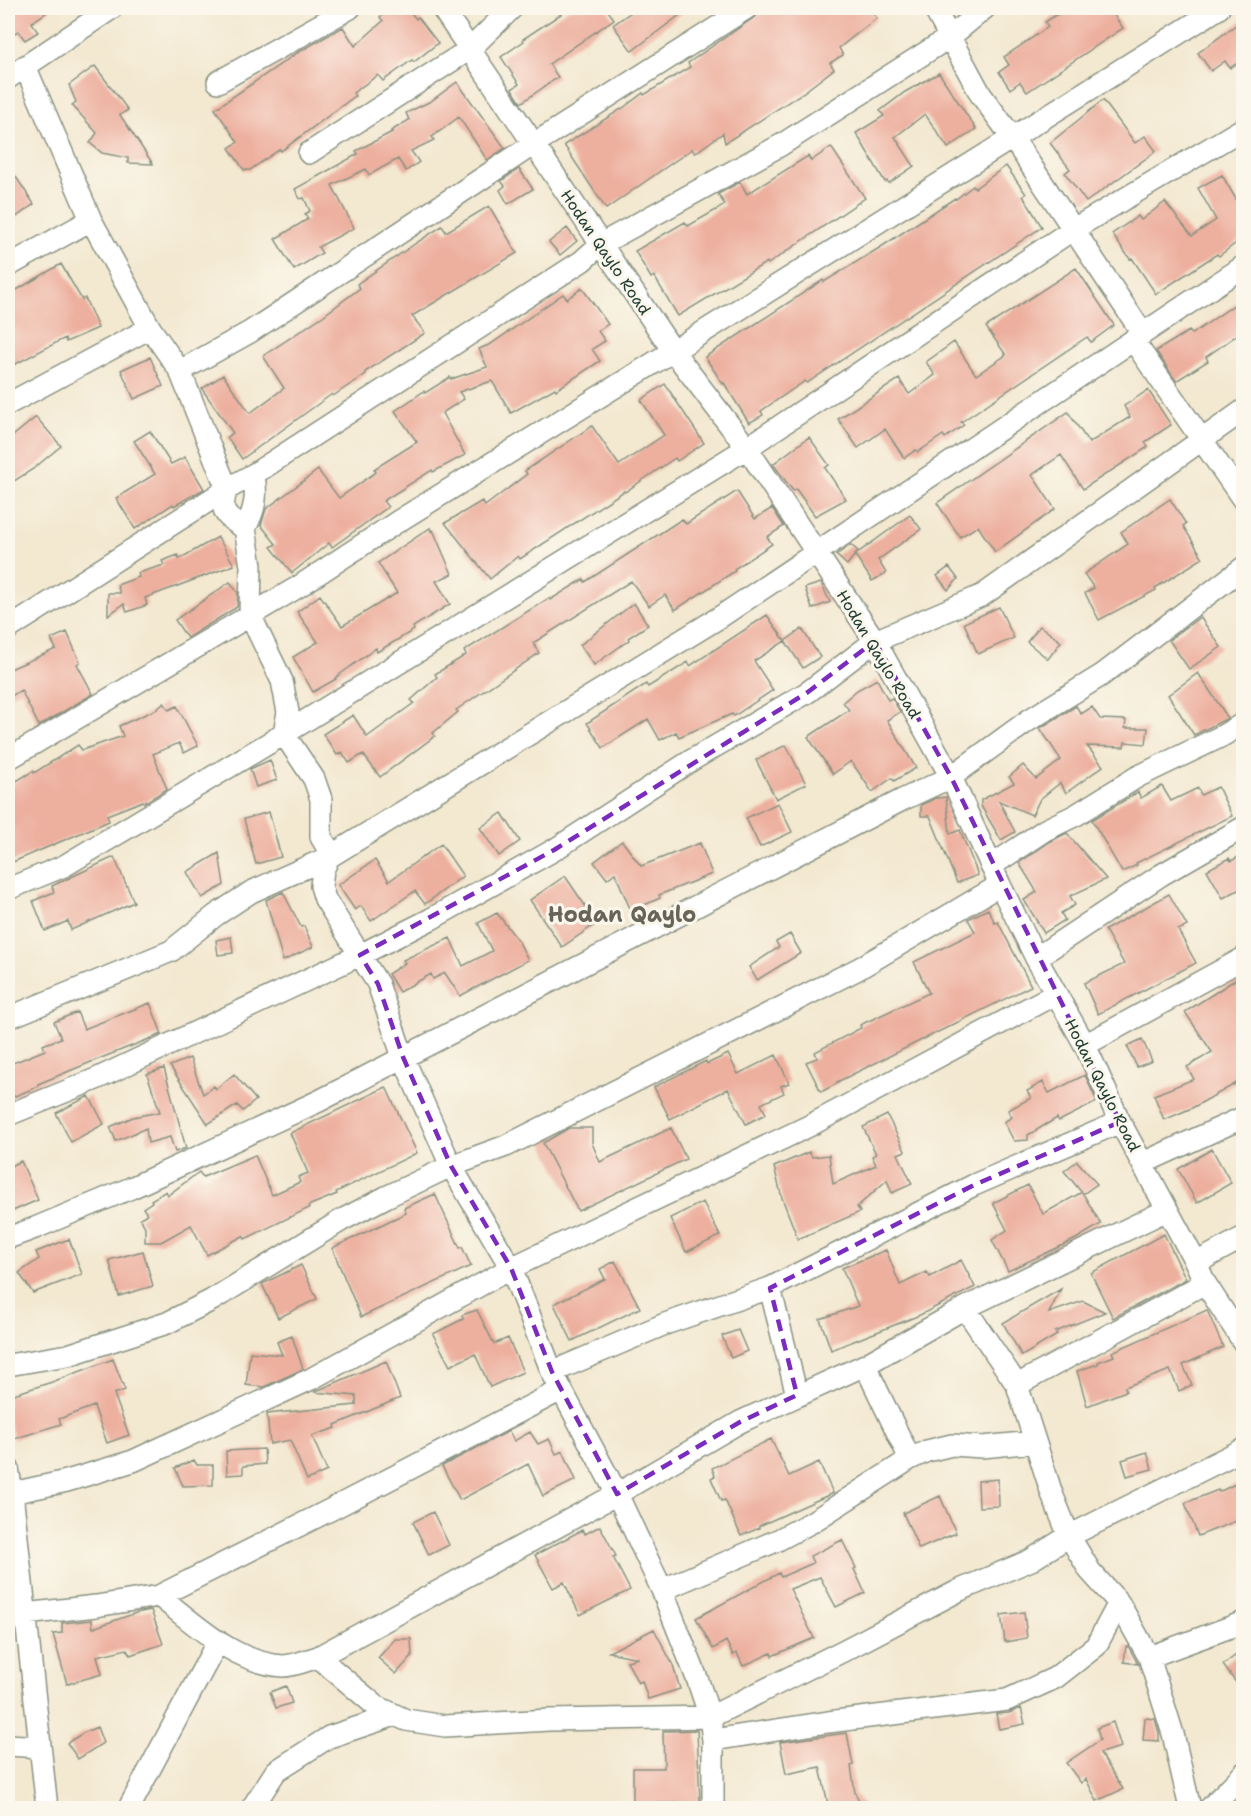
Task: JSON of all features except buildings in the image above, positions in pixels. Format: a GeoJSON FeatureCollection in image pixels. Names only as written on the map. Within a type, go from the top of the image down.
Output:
{"type":"FeatureCollection","features":[{"type":"Feature","properties":{"kind":"street"},"geometry":{"type":"LineString","coordinates":[[8,78],[112,8]]}},
{"type":"Feature","properties":{"kind":"street"},"geometry":{"type":"LineString","coordinates":[[218,82],[350,8]]}},
{"type":"Feature","properties":{"kind":"street","name":"Hodan Qaylo Road"},"geometry":{"type":"LineString","coordinates":[[442,8],[673,351],[747,448],[875,641],[951,777],[1036,958],[1085,1045],[1120,1122],[1205,1283],[1244,1343]]}},
{"type":"Feature","properties":{"kind":"street"},"geometry":{"type":"LineString","coordinates":[[309,153],[470,49],[512,8]]}},
{"type":"Feature","properties":{"kind":"street"},"geometry":{"type":"LineString","coordinates":[[180,371],[250,332],[534,144],[747,8]]}},
{"type":"Feature","properties":{"kind":"street"},"geometry":{"type":"LineString","coordinates":[[934,8],[981,95],[1012,137],[1202,439],[1244,501]]}},
{"type":"Feature","properties":{"kind":"street"},"geometry":{"type":"LineString","coordinates":[[8,629],[254,474],[582,261],[601,244],[781,145],[950,37],[985,8]]}},
{"type":"Feature","properties":{"kind":"street"},"geometry":{"type":"LineString","coordinates":[[8,759],[250,615],[1219,8]]}},
{"type":"Feature","properties":{"kind":"street"},"geometry":{"type":"LineString","coordinates":[[25,66],[91,220],[150,328],[180,371],[227,489],[223,500],[223,510],[228,517],[245,528]]}},
{"type":"Feature","properties":{"kind":"street"},"geometry":{"type":"LineString","coordinates":[[8,889],[64,866],[284,734],[747,448],[1072,230],[1244,128]]}},
{"type":"Feature","properties":{"kind":"street"},"geometry":{"type":"LineString","coordinates":[[8,266],[91,220]]}},
{"type":"Feature","properties":{"kind":"street"},"geometry":{"type":"LineString","coordinates":[[8,1018],[171,951],[216,915],[251,892],[329,857],[720,617],[1244,266]]}},
{"type":"Feature","properties":{"kind":"street"},"geometry":{"type":"LineString","coordinates":[[8,404],[150,328]]}},
{"type":"Feature","properties":{"kind":"street"},"geometry":{"type":"LineString","coordinates":[[8,1115],[96,1079],[360,956],[554,850],[692,760],[808,692],[875,641],[983,595],[1244,410]]}},
{"type":"Feature","properties":{"kind":"street"},"geometry":{"type":"LineString","coordinates":[[254,474],[257,495],[253,514],[245,528],[251,566],[250,615],[282,681],[288,712],[284,734],[314,779],[321,799],[321,837],[327,847],[329,857],[323,870],[321,886],[325,899],[378,984],[403,1058],[451,1166],[510,1268],[556,1381],[617,1494],[662,1590],[710,1717],[713,1740],[713,1809]]}},
{"type":"Feature","properties":{"kind":"street"},"geometry":{"type":"LineString","coordinates":[[8,1238],[141,1184],[319,1101],[951,777],[1029,720],[1102,675],[1244,567]]}},
{"type":"Feature","properties":{"kind":"street"},"geometry":{"type":"LineString","coordinates":[[8,1365],[68,1355],[167,1323],[212,1300],[342,1220],[451,1166],[506,1146],[858,969],[996,876],[1045,830],[1076,815],[1137,777],[1244,723]]}},
{"type":"Feature","properties":{"kind":"street"},"geometry":{"type":"LineString","coordinates":[[1036,958],[1161,875],[1244,827]]}},
{"type":"Feature","properties":{"kind":"street"},"geometry":{"type":"LineString","coordinates":[[1085,1045],[1244,958]]}},
{"type":"Feature","properties":{"kind":"street"},"geometry":{"type":"LineString","coordinates":[[12,1493],[67,1481],[133,1461],[311,1380],[510,1268],[810,1126],[1055,994]]}},
{"type":"Feature","properties":{"kind":"street"},"geometry":{"type":"LineString","coordinates":[[1143,1163],[1244,1117]]}},
{"type":"Feature","properties":{"kind":"street"},"geometry":{"type":"LineString","coordinates":[[25,1614],[159,1596],[330,1510],[556,1381],[665,1324],[770,1288],[974,1185],[1120,1122]]}},
{"type":"Feature","properties":{"kind":"street"},"geometry":{"type":"LineString","coordinates":[[159,1596],[218,1641],[248,1658],[284,1666],[318,1657],[617,1494],[740,1422],[865,1365],[965,1308],[1167,1210]]}},
{"type":"Feature","properties":{"kind":"street"},"geometry":{"type":"LineString","coordinates":[[1196,1263],[1244,1237]]}},
{"type":"Feature","properties":{"kind":"street"},"geometry":{"type":"LineString","coordinates":[[1017,1385],[1205,1283]]}},
{"type":"Feature","properties":{"kind":"street"},"geometry":{"type":"LineString","coordinates":[[770,1288],[797,1395]]}},
{"type":"Feature","properties":{"kind":"street"},"geometry":{"type":"LineString","coordinates":[[965,1308],[1017,1385],[1034,1442],[1069,1536],[1090,1571],[1119,1603],[1149,1657],[1173,1734],[1190,1809]]}},
{"type":"Feature","properties":{"kind":"street"},"geometry":{"type":"LineString","coordinates":[[865,1365],[910,1459]]}},
{"type":"Feature","properties":{"kind":"street"},"geometry":{"type":"LineString","coordinates":[[662,1590],[778,1540],[812,1522],[910,1459],[927,1451],[952,1445],[982,1447],[1034,1442]]}},
{"type":"Feature","properties":{"kind":"street"},"geometry":{"type":"LineString","coordinates":[[318,1657],[376,1706],[406,1720],[445,1726],[549,1720],[710,1717],[960,1590],[1031,1560],[1069,1536],[1244,1449]]}},
{"type":"Feature","properties":{"kind":"street"},"geometry":{"type":"LineString","coordinates":[[8,1468],[47,1809]]}},
{"type":"Feature","properties":{"kind":"street"},"geometry":{"type":"LineString","coordinates":[[713,1740],[828,1722],[1007,1700],[1055,1678],[1096,1646],[1119,1603]]}},
{"type":"Feature","properties":{"kind":"street"},"geometry":{"type":"LineString","coordinates":[[1149,1657],[1244,1622]]}},
{"type":"Feature","properties":{"kind":"street"},"geometry":{"type":"LineString","coordinates":[[129,1809],[218,1641]]}},
{"type":"Feature","properties":{"kind":"street"},"geometry":{"type":"LineString","coordinates":[[252,1809],[276,1771],[285,1765],[329,1737],[395,1715]]}},
{"type":"Feature","properties":{"kind":"street"},"geometry":{"type":"LineString","coordinates":[[8,1745],[40,1747]]}},
{"type":"Feature","properties":{"kind":"street"},"geometry":{"type":"LineString","coordinates":[[1210,1809],[1244,1773]]}},
{"type":"Feature","properties":{"kind":"highlighted area"},"geometry":{"type":"Polygon","coordinates":[[[875,641],[951,777],[1120,1122],[974,1185],[770,1288],[797,1395],[740,1422],[617,1494],[552,1372],[511,1268],[451,1166],[403,1057],[378,984],[360,955],[554,850],[808,692],[875,641]]]}},
{"type":"Feature","properties":{"kind":"district","name":"Hodan Qaylo"},"geometry":{"type":"Point","coordinates":[622,914]}}]}
